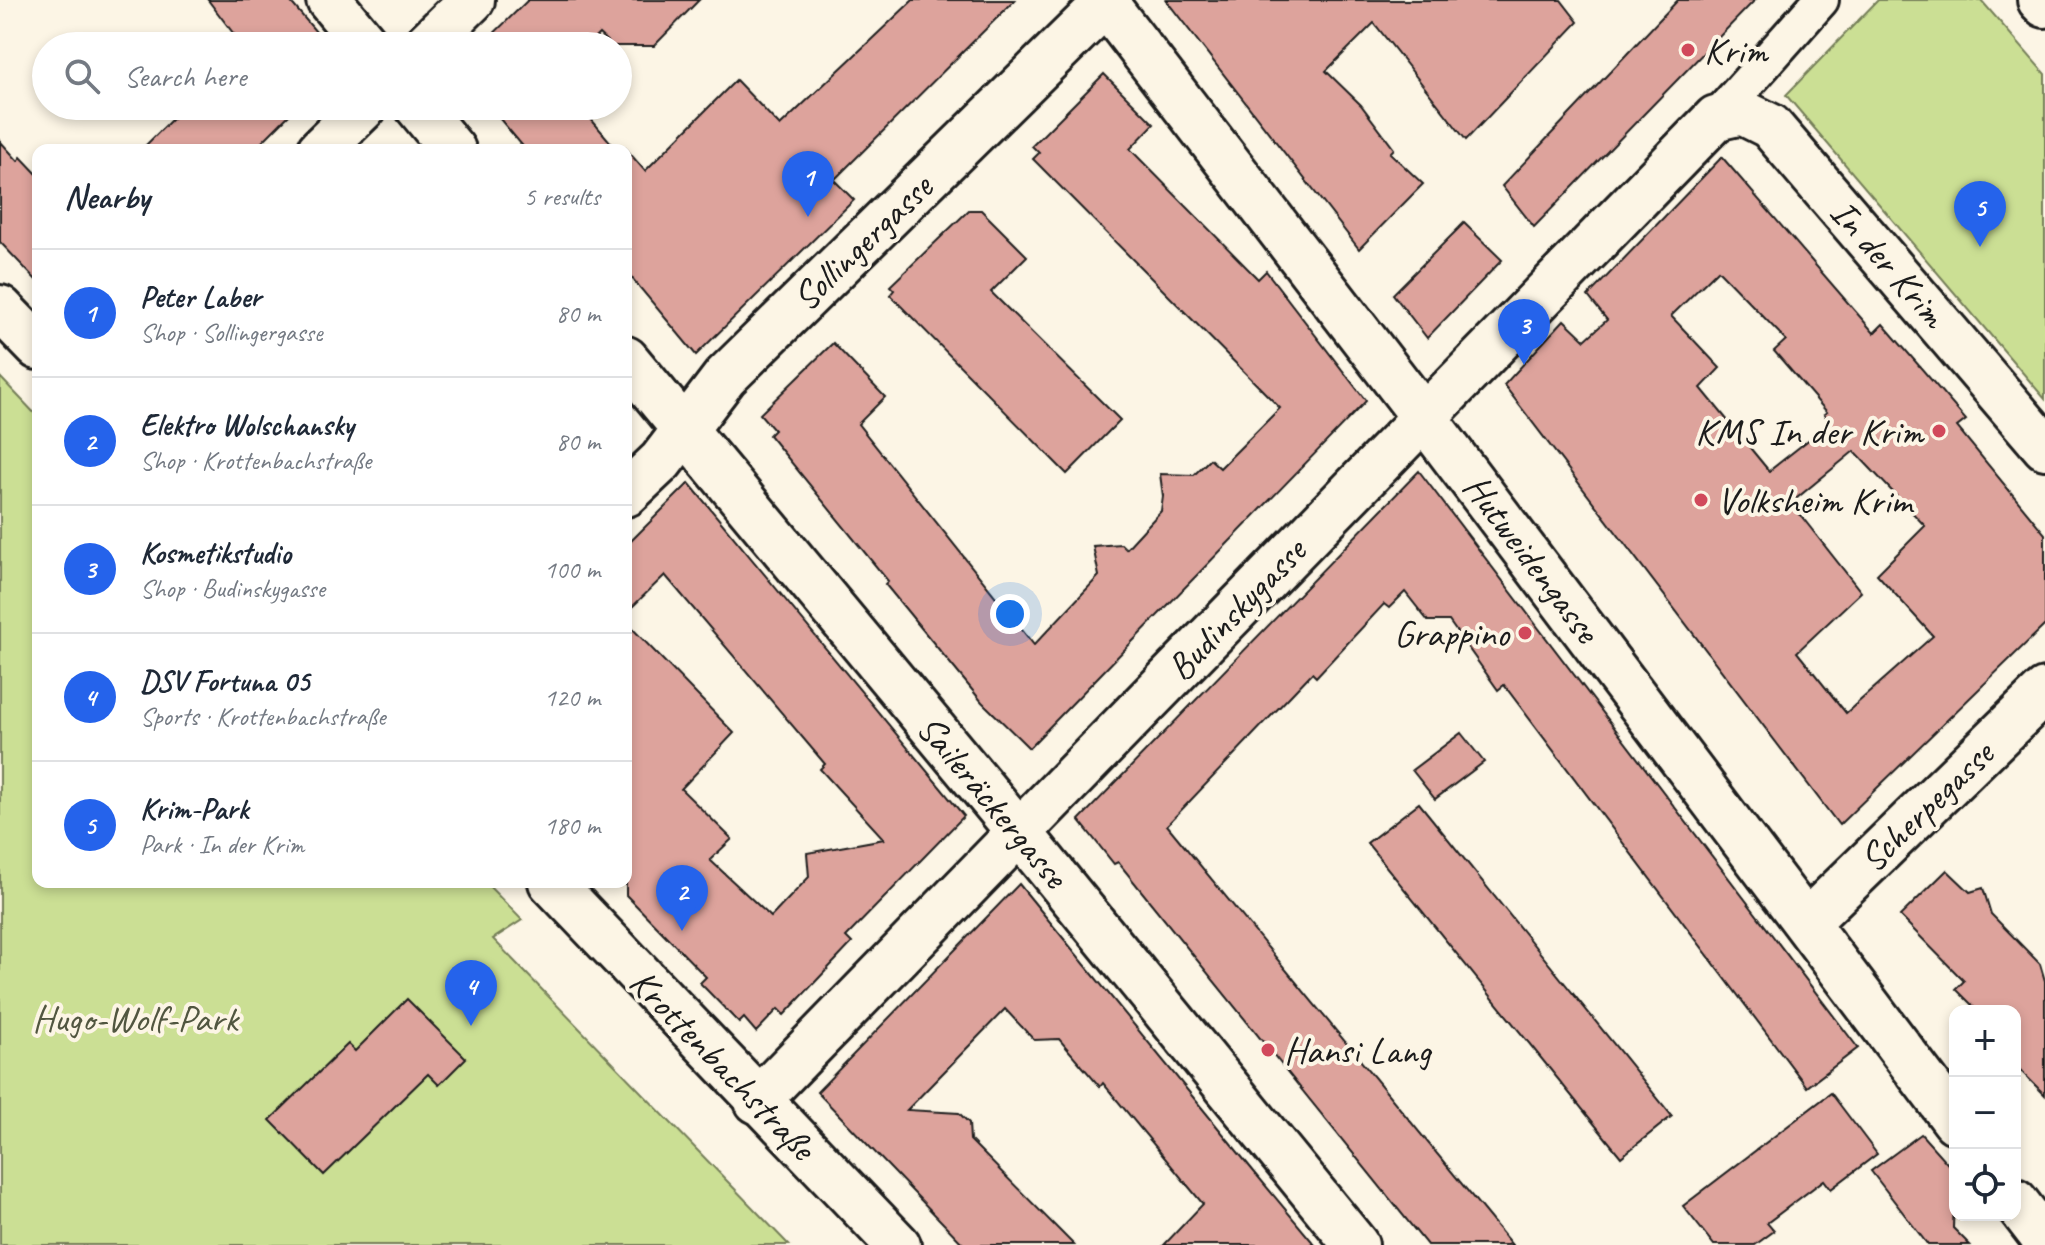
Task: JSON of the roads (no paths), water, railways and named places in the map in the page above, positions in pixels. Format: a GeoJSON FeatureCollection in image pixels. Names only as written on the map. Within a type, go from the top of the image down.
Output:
{"type":"FeatureCollection","features":[{"type":"Feature","properties":{"kind":"street"},"geometry":{"type":"LineString","coordinates":[[329,0],[355,32]]}},
{"type":"Feature","properties":{"kind":"street"},"geometry":{"type":"LineString","coordinates":[[439,32],[472,0]]}},
{"type":"Feature","properties":{"kind":"street"},"geometry":{"type":"LineString","coordinates":[[1716,118],[1821,0]]}},
{"type":"Feature","properties":{"kind":"street"},"geometry":{"type":"LineString","coordinates":[[2040,0],[2045,5]]}},
{"type":"Feature","properties":{"kind":"street","name":"Hutweidengasse"},"geometry":{"type":"LineString","coordinates":[[1106,1],[1949,1113]]}},
{"type":"Feature","properties":{"kind":"street","name":"Sollingergasse"},"geometry":{"type":"LineString","coordinates":[[632,488],[661,461],[725,377],[1106,1]]}},
{"type":"Feature","properties":{"kind":"street","name":"In der Krim"},"geometry":{"type":"LineString","coordinates":[[1716,118],[1742,112],[1770,126],[2045,447]]}},
{"type":"Feature","properties":{"kind":"street","name":"Budinskygasse"},"geometry":{"type":"LineString","coordinates":[[757,1101],[1716,118]]}},
{"type":"Feature","properties":{"kind":"street"},"geometry":{"type":"LineString","coordinates":[[326,144],[351,120]]}},
{"type":"Feature","properties":{"kind":"street"},"geometry":{"type":"LineString","coordinates":[[428,120],[448,144]]}},
{"type":"Feature","properties":{"kind":"street"},"geometry":{"type":"LineString","coordinates":[[0,308],[32,341]]}},
{"type":"Feature","properties":{"kind":"street","name":"Saileräckergasse"},"geometry":{"type":"LineString","coordinates":[[632,366],[1019,832],[1356,1245]]}},
{"type":"Feature","properties":{"kind":"street","name":"Scherpegasse"},"geometry":{"type":"LineString","coordinates":[[1807,922],[2045,691]]}},
{"type":"Feature","properties":{"kind":"street","name":"Krottenbachstraße"},"geometry":{"type":"LineString","coordinates":[[557,888],[898,1245]]}},
{"type":"Feature","properties":{"kind":"street"},"geometry":{"type":"LineString","coordinates":[[2021,1209],[2045,1240]]}},
{"type":"Feature","properties":{"kind":"place","name":"Krim"},"geometry":{"type":"Point","coordinates":[1688,50]}},
{"type":"Feature","properties":{"kind":"place","name":"Peter Laber"},"geometry":{"type":"Point","coordinates":[808,217]}},
{"type":"Feature","properties":{"kind":"place","name":"Krim-Park"},"geometry":{"type":"Point","coordinates":[1980,247]}},
{"type":"Feature","properties":{"kind":"place","name":"Kosmetikstudio"},"geometry":{"type":"Point","coordinates":[1524,365]}},
{"type":"Feature","properties":{"kind":"place","name":"KMS In der Krim"},"geometry":{"type":"Point","coordinates":[1939,431]}},
{"type":"Feature","properties":{"kind":"place","name":"Volksheim Krim"},"geometry":{"type":"Point","coordinates":[1701,500]}},
{"type":"Feature","properties":{"kind":"place","name":"Grappino"},"geometry":{"type":"Point","coordinates":[1525,633]}},
{"type":"Feature","properties":{"kind":"place","name":"Elektro Wolschansky"},"geometry":{"type":"Point","coordinates":[682,931]}},
{"type":"Feature","properties":{"kind":"place","name":"DSV Fortuna 05"},"geometry":{"type":"Point","coordinates":[471,1026]}},
{"type":"Feature","properties":{"kind":"place","name":"Hansi Lang"},"geometry":{"type":"Point","coordinates":[1268,1050]}},
{"type":"Feature","properties":{"kind":"park label","name":"Hugo-Wolf-Park"},"geometry":{"type":"Point","coordinates":[135,1018]}}]}
